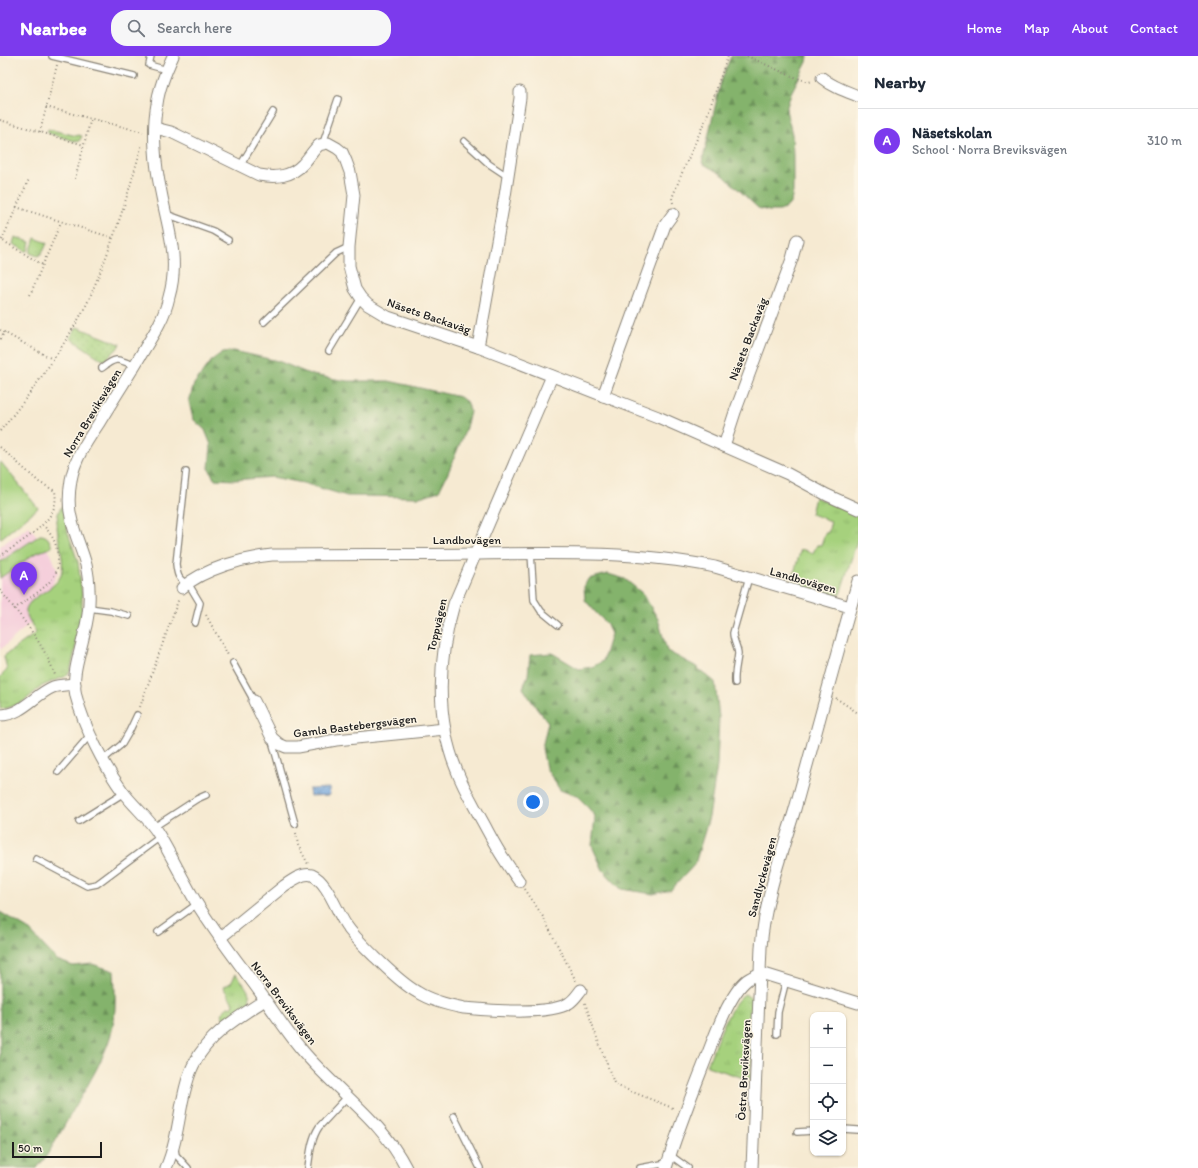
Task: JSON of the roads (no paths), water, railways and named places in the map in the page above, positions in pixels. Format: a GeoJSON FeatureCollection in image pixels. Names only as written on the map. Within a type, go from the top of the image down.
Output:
{"type":"FeatureCollection","features":[{"type":"Feature","properties":{"kind":"street","name":"Norra Breviksvägen"},"geometry":{"type":"LineString","coordinates":[[173,56],[160,90],[151,131],[155,147],[157,172],[172,240],[174,259],[172,287],[163,316],[135,366],[78,457],[71,480],[69,508],[71,520],[89,577],[89,608],[76,670],[76,693],[90,734],[103,760],[124,793],[154,827],[197,904],[220,938],[302,1050],[370,1118],[384,1134],[406,1168]]}},
{"type":"Feature","properties":{"kind":"street"},"geometry":{"type":"LineString","coordinates":[[822,78],[829,84],[858,96]]}},
{"type":"Feature","properties":{"kind":"street","name":"Näsets Backaväg"},"geometry":{"type":"LineString","coordinates":[[478,347],[505,196],[520,92]]}},
{"type":"Feature","properties":{"kind":"street"},"geometry":{"type":"LineString","coordinates":[[151,131],[171,132],[259,175],[272,177],[288,175],[296,170],[303,164],[315,148],[323,143]]}},
{"type":"Feature","properties":{"kind":"street","name":"Näsets Backaväg"},"geometry":{"type":"LineString","coordinates":[[323,143],[331,144],[342,152],[350,172],[354,195],[348,247],[349,266],[355,289],[368,306],[388,317],[478,347],[658,417],[788,474],[858,510]]}},
{"type":"Feature","properties":{"kind":"street"},"geometry":{"type":"LineString","coordinates":[[603,396],[665,225],[673,214]]}},
{"type":"Feature","properties":{"kind":"street","name":"Näsets Backaväg"},"geometry":{"type":"LineString","coordinates":[[724,446],[735,412],[792,259],[797,240]]}},
{"type":"Feature","properties":{"kind":"street","name":"Toppvägen"},"geometry":{"type":"LineString","coordinates":[[519,881],[503,858],[463,786],[456,770],[445,729],[442,709],[442,668],[445,639],[454,604],[552,376]]}},
{"type":"Feature","properties":{"kind":"street","name":"Landbovägen"},"geometry":{"type":"LineString","coordinates":[[185,585],[227,565],[272,555],[591,554],[695,563],[749,577],[850,607]]}},
{"type":"Feature","properties":{"kind":"street","name":"Sandlyckevägen"},"geometry":{"type":"LineString","coordinates":[[761,973],[762,930],[770,892],[858,581]]}},
{"type":"Feature","properties":{"kind":"street"},"geometry":{"type":"LineString","coordinates":[[0,715],[5,715],[24,707],[48,690],[58,686],[75,684]]}},
{"type":"Feature","properties":{"kind":"street"},"geometry":{"type":"LineString","coordinates":[[254,701],[272,738]]}},
{"type":"Feature","properties":{"kind":"street","name":"Gamla Bastebergsvägen"},"geometry":{"type":"LineString","coordinates":[[272,738],[279,744],[286,747],[292,747],[336,740],[445,729]]}},
{"type":"Feature","properties":{"kind":"street"},"geometry":{"type":"LineString","coordinates":[[220,938],[284,886],[294,879],[305,875],[310,875],[319,880],[327,890],[346,925],[359,942],[412,989],[427,997],[453,1006],[464,1008],[536,1011],[555,1009],[568,1004],[576,998],[581,990]]}},
{"type":"Feature","properties":{"kind":"street"},"geometry":{"type":"LineString","coordinates":[[668,1162],[684,1113],[716,1033],[738,989],[747,980],[761,973],[858,1003]]}},
{"type":"Feature","properties":{"kind":"street","name":"Östra Breviksvägen"},"geometry":{"type":"LineString","coordinates":[[752,1168],[761,973]]}},
{"type":"Feature","properties":{"kind":"street"},"geometry":{"type":"LineString","coordinates":[[166,1168],[174,1145],[188,1079],[198,1056],[220,1031],[265,1000]]}},
{"type":"Feature","properties":{"kind":"lane"},"geometry":{"type":"LineString","coordinates":[[52,56],[134,76]]}},
{"type":"Feature","properties":{"kind":"lane"},"geometry":{"type":"LineString","coordinates":[[151,56],[149,65],[167,70]]}},
{"type":"Feature","properties":{"kind":"lane"},"geometry":{"type":"LineString","coordinates":[[323,143],[338,99]]}},
{"type":"Feature","properties":{"kind":"lane"},"geometry":{"type":"LineString","coordinates":[[240,166],[273,112]]}},
{"type":"Feature","properties":{"kind":"lane"},"geometry":{"type":"LineString","coordinates":[[464,141],[489,164],[507,176]]}},
{"type":"Feature","properties":{"kind":"lane"},"geometry":{"type":"LineString","coordinates":[[166,214],[213,231],[228,240]]}},
{"type":"Feature","properties":{"kind":"lane"},"geometry":{"type":"LineString","coordinates":[[264,322],[336,253],[348,247]]}},
{"type":"Feature","properties":{"kind":"lane"},"geometry":{"type":"LineString","coordinates":[[329,352],[361,298]]}},
{"type":"Feature","properties":{"kind":"lane"},"geometry":{"type":"LineString","coordinates":[[102,368],[115,359],[119,359],[135,366]]}},
{"type":"Feature","properties":{"kind":"lane"},"geometry":{"type":"LineString","coordinates":[[186,472],[176,564],[181,580],[200,603],[195,623]]}},
{"type":"Feature","properties":{"kind":"lane"},"geometry":{"type":"LineString","coordinates":[[531,553],[534,600],[541,611],[558,625]]}},
{"type":"Feature","properties":{"kind":"lane"},"geometry":{"type":"LineString","coordinates":[[735,683],[734,675],[738,655],[733,639],[733,632],[749,577]]}},
{"type":"Feature","properties":{"kind":"lane"},"geometry":{"type":"LineString","coordinates":[[89,608],[111,611],[129,616]]}},
{"type":"Feature","properties":{"kind":"lane"},"geometry":{"type":"LineString","coordinates":[[233,663],[254,701]]}},
{"type":"Feature","properties":{"kind":"lane"},"geometry":{"type":"LineString","coordinates":[[103,760],[122,744],[137,715]]}},
{"type":"Feature","properties":{"kind":"lane"},"geometry":{"type":"LineString","coordinates":[[58,772],[90,734]]}},
{"type":"Feature","properties":{"kind":"lane"},"geometry":{"type":"LineString","coordinates":[[272,738],[295,824]]}},
{"type":"Feature","properties":{"kind":"lane"},"geometry":{"type":"LineString","coordinates":[[79,821],[124,793]]}},
{"type":"Feature","properties":{"kind":"lane"},"geometry":{"type":"LineString","coordinates":[[154,827],[197,799],[206,795]]}},
{"type":"Feature","properties":{"kind":"lane"},"geometry":{"type":"LineString","coordinates":[[36,859],[87,886],[91,886],[97,884],[160,837]]}},
{"type":"Feature","properties":{"kind":"lane"},"geometry":{"type":"LineString","coordinates":[[158,932],[197,904]]}},
{"type":"Feature","properties":{"kind":"lane"},"geometry":{"type":"LineString","coordinates":[[777,1034],[778,1012],[786,980]]}},
{"type":"Feature","properties":{"kind":"lane"},"geometry":{"type":"LineString","coordinates":[[308,1168],[313,1139],[319,1127],[348,1096]]}},
{"type":"Feature","properties":{"kind":"lane"},"geometry":{"type":"LineString","coordinates":[[454,1116],[480,1168]]}},
{"type":"Feature","properties":{"kind":"lane"},"geometry":{"type":"LineString","coordinates":[[846,1129],[858,1130]]}},
{"type":"Feature","properties":{"kind":"lane"},"geometry":{"type":"LineString","coordinates":[[797,1132],[810,1131]]}},
{"type":"Feature","properties":{"kind":"lane"},"geometry":{"type":"LineString","coordinates":[[174,1145],[176,1155],[188,1168]]}},
{"type":"Feature","properties":{"kind":"lane"},"geometry":{"type":"LineString","coordinates":[[640,1168],[668,1162],[688,1168]]}},
{"type":"Feature","properties":{"kind":"water"},"geometry":{"type":"Polygon","coordinates":[[[329,788],[330,795],[310,796],[309,789],[329,788]]]}},
{"type":"Feature","properties":{"kind":"place","name":"Näsetskolan"},"geometry":{"type":"Point","coordinates":[24,595]}}]}
